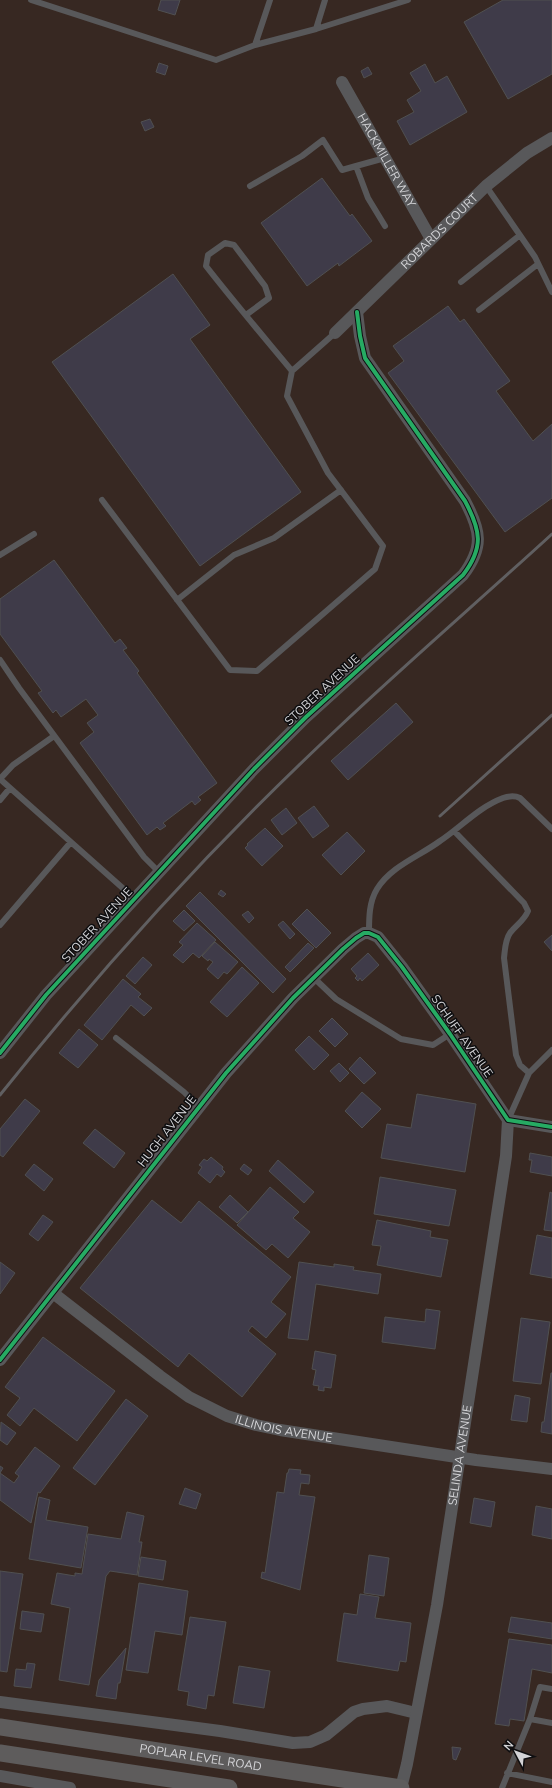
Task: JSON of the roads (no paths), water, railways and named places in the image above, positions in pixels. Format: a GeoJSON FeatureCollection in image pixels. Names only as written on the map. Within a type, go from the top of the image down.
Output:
{"type":"FeatureCollection","features":[{"type":"Feature","properties":{"kind":"main road","name":"POPLAR LEVEL ROAD"},"geometry":{"type":"LineString","coordinates":[[0,1727],[401,1788]]}},
{"type":"Feature","properties":{"kind":"main road","name":"POPLAR LEVEL ROAD"},"geometry":{"type":"LineString","coordinates":[[0,1753],[229,1788]]}},
{"type":"Feature","properties":{"kind":"street","name":"HACKMILLER WAY"},"geometry":{"type":"LineString","coordinates":[[342,82],[431,239]]}},
{"type":"Feature","properties":{"kind":"street","name":"ROBARDS COURT"},"geometry":{"type":"LineString","coordinates":[[335,333],[486,186],[527,153],[552,138]]}},
{"type":"Feature","properties":{"kind":"street","name":"STOBER AVENUE"},"geometry":{"type":"LineString","coordinates":[[0,1053],[46,995],[254,769],[306,717],[463,575],[472,563],[479,532],[474,519],[465,502],[365,358],[357,312]]}},
{"type":"Feature","properties":{"kind":"street","name":"HUGH AVENUE"},"geometry":{"type":"LineString","coordinates":[[0,1360],[199,1107],[254,1040],[314,978],[356,938],[369,933]]}},
{"type":"Feature","properties":{"kind":"street","name":"SCHUFF AVENUE"},"geometry":{"type":"LineString","coordinates":[[369,933],[378,937],[402,967],[450,1034],[508,1120]]}},
{"type":"Feature","properties":{"kind":"street"},"geometry":{"type":"LineString","coordinates":[[508,1120],[552,1127]]}},
{"type":"Feature","properties":{"kind":"street","name":"SELINDA AVENUE"},"geometry":{"type":"LineString","coordinates":[[401,1788],[437,1605],[506,1156],[508,1120]]}},
{"type":"Feature","properties":{"kind":"street","name":"ILLINOIS AVENUE"},"geometry":{"type":"LineString","coordinates":[[53,1293],[189,1397],[227,1416],[256,1425],[280,1430],[552,1469]]}},
{"type":"Feature","properties":{"kind":"street"},"geometry":{"type":"LineString","coordinates":[[0,1702],[220,1731],[293,1743],[310,1742],[326,1735],[354,1712],[363,1709],[387,1706],[416,1713]]}},
{"type":"Feature","properties":{"kind":"street"},"geometry":{"type":"LineString","coordinates":[[0,1776],[19,1784],[70,1788]]}},
{"type":"Feature","properties":{"kind":"lane"},"geometry":{"type":"LineString","coordinates":[[31,0],[216,60],[255,45],[316,29],[408,0]]}},
{"type":"Feature","properties":{"kind":"lane"},"geometry":{"type":"LineString","coordinates":[[255,45],[270,0]]}},
{"type":"Feature","properties":{"kind":"lane"},"geometry":{"type":"LineString","coordinates":[[316,29],[325,0]]}},
{"type":"Feature","properties":{"kind":"lane"},"geometry":{"type":"LineString","coordinates":[[250,186],[302,156],[323,140],[342,170],[385,158]]}},
{"type":"Feature","properties":{"kind":"lane"},"geometry":{"type":"LineString","coordinates":[[356,166],[368,198],[385,226]]}},
{"type":"Feature","properties":{"kind":"lane"},"geometry":{"type":"LineString","coordinates":[[486,186],[538,264],[552,292]]}},
{"type":"Feature","properties":{"kind":"lane"},"geometry":{"type":"LineString","coordinates":[[461,282],[520,236]]}},
{"type":"Feature","properties":{"kind":"lane"},"geometry":{"type":"LineString","coordinates":[[246,315],[269,298],[265,286],[234,245],[225,243],[208,255],[206,266],[237,306],[292,371]]}},
{"type":"Feature","properties":{"kind":"lane"},"geometry":{"type":"LineString","coordinates":[[478,310],[538,264]]}},
{"type":"Feature","properties":{"kind":"lane"},"geometry":{"type":"LineString","coordinates":[[102,500],[230,670],[257,671],[375,569],[383,546],[328,473],[287,396],[292,371],[335,333]]}},
{"type":"Feature","properties":{"kind":"lane"},"geometry":{"type":"LineString","coordinates":[[177,600],[234,555],[274,538],[341,490]]}},
{"type":"Feature","properties":{"kind":"lane"},"geometry":{"type":"LineString","coordinates":[[0,555],[34,534]]}},
{"type":"Feature","properties":{"kind":"lane"},"geometry":{"type":"LineString","coordinates":[[0,660],[54,736],[144,857],[159,872]]}},
{"type":"Feature","properties":{"kind":"lane"},"geometry":{"type":"LineString","coordinates":[[54,736],[13,765],[0,779],[135,898]]}},
{"type":"Feature","properties":{"kind":"lane"},"geometry":{"type":"LineString","coordinates":[[0,800],[10,788]]}},
{"type":"Feature","properties":{"kind":"lane"},"geometry":{"type":"LineString","coordinates":[[369,933],[370,907],[377,889],[391,873],[454,831],[485,807],[503,798],[514,796],[520,798],[552,829]]}},
{"type":"Feature","properties":{"kind":"lane"},"geometry":{"type":"LineString","coordinates":[[454,831],[524,904],[528,911],[525,918],[510,933],[506,943],[504,958],[516,1055],[520,1065],[529,1073]]}},
{"type":"Feature","properties":{"kind":"lane"},"geometry":{"type":"LineString","coordinates":[[0,925],[71,842]]}},
{"type":"Feature","properties":{"kind":"lane"},"geometry":{"type":"LineString","coordinates":[[314,978],[336,999],[401,1039],[433,1045],[450,1034]]}},
{"type":"Feature","properties":{"kind":"lane"},"geometry":{"type":"LineString","coordinates":[[116,1038],[184,1092],[199,1107]]}},
{"type":"Feature","properties":{"kind":"lane"},"geometry":{"type":"LineString","coordinates":[[508,1120],[529,1073],[552,1050]]}},
{"type":"Feature","properties":{"kind":"lane"},"geometry":{"type":"LineString","coordinates":[[502,1788],[530,1719],[540,1686],[552,1689]]}},
{"type":"Feature","properties":{"kind":"lane"},"geometry":{"type":"LineString","coordinates":[[530,1719],[552,1723]]}},
{"type":"Feature","properties":{"kind":"lane"},"geometry":{"type":"LineString","coordinates":[[507,1773],[552,1782]]}},
{"type":"Feature","properties":{"kind":"railway"},"geometry":{"type":"LineString","coordinates":[[0,1095],[120,952],[248,815],[364,703],[552,534]]}},
{"type":"Feature","properties":{"kind":"railway"},"geometry":{"type":"LineString","coordinates":[[440,816],[552,715]]}}]}
